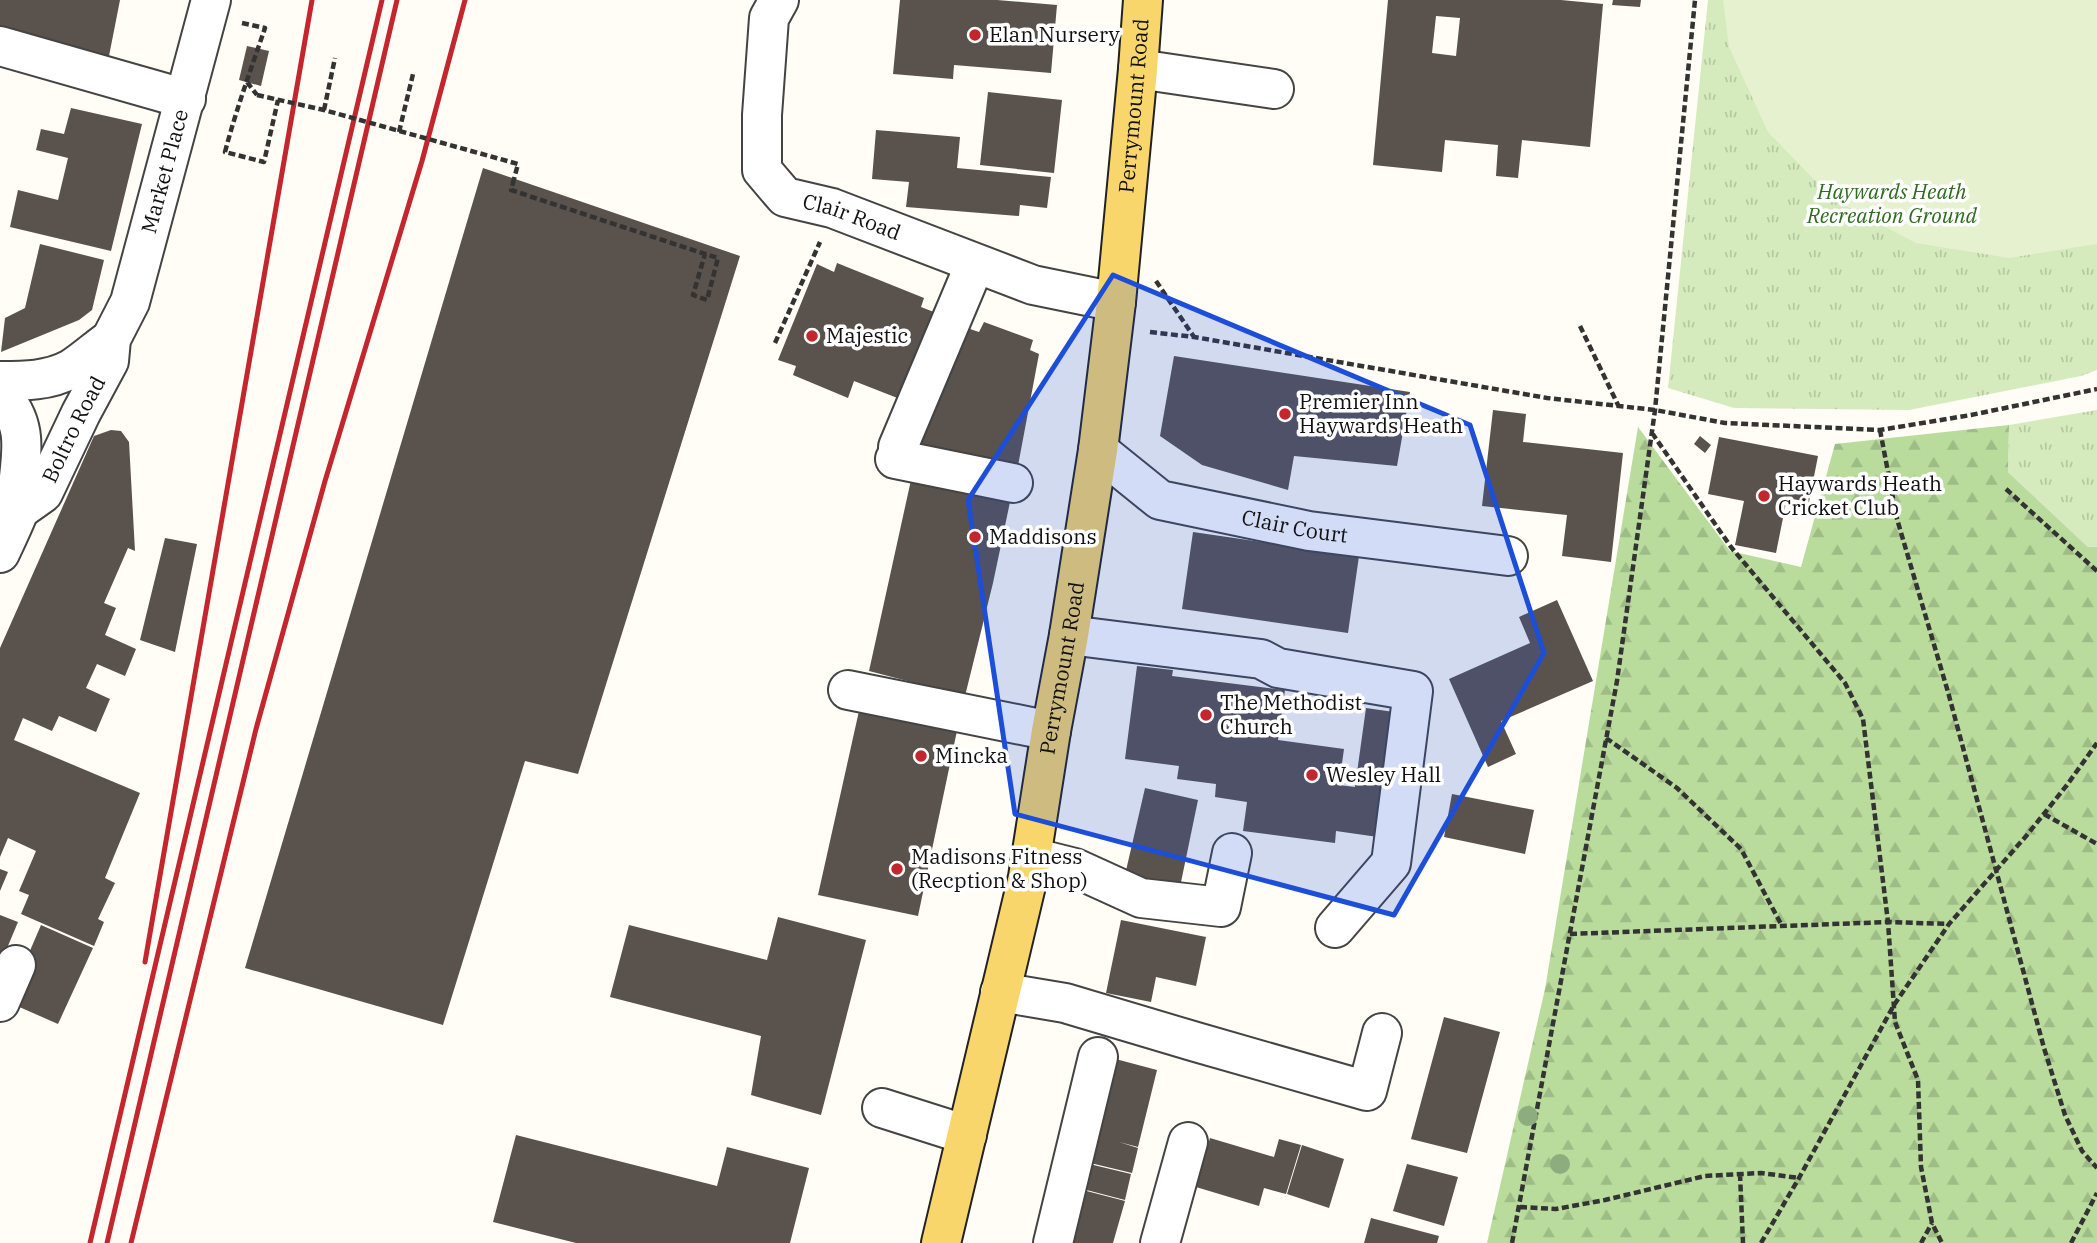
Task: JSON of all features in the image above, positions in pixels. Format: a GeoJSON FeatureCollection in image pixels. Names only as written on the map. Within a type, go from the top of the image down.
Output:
{"type":"FeatureCollection","features":[{"type":"Feature","properties":{"kind":"main road","name":"Perrymount Road"},"geometry":{"type":"LineString","coordinates":[[941,1243],[1031,857],[1069,635],[1098,450],[1114,315],[1143,0]]}},
{"type":"Feature","properties":{"kind":"street","name":"Clair Road"},"geometry":{"type":"LineString","coordinates":[[769,6],[762,115],[762,170],[785,197],[826,224],[975,264],[1114,315]]}},
{"type":"Feature","properties":{"kind":"street","name":"Market Place"},"geometry":{"type":"LineString","coordinates":[[111,339],[130,302],[209,8]]}},
{"type":"Feature","properties":{"kind":"street"},"geometry":{"type":"LineString","coordinates":[[0,46],[186,99]]}},
{"type":"Feature","properties":{"kind":"street"},"geometry":{"type":"LineString","coordinates":[[1138,69],[1274,89]]}},
{"type":"Feature","properties":{"kind":"street"},"geometry":{"type":"LineString","coordinates":[[975,264],[897,453],[1013,483]]}},
{"type":"Feature","properties":{"kind":"street"},"geometry":{"type":"LineString","coordinates":[[0,381],[52,377],[71,369],[111,339]]}},
{"type":"Feature","properties":{"kind":"street","name":"Boltro Road"},"geometry":{"type":"LineString","coordinates":[[19,510],[43,493],[109,361],[111,339]]}},
{"type":"Feature","properties":{"kind":"street","name":"Boltro Road"},"geometry":{"type":"LineString","coordinates":[[0,394],[10,404],[23,438],[18,489],[19,510],[0,553]]}},
{"type":"Feature","properties":{"kind":"street","name":"Clair Court"},"geometry":{"type":"LineString","coordinates":[[1098,450],[1160,500],[1308,531],[1508,556]]}},
{"type":"Feature","properties":{"kind":"street"},"geometry":{"type":"LineString","coordinates":[[1069,635],[1261,659],[1278,668],[1413,691],[1391,863],[1335,928]]}},
{"type":"Feature","properties":{"kind":"street"},"geometry":{"type":"LineString","coordinates":[[848,690],[1051,730]]}},
{"type":"Feature","properties":{"kind":"street"},"geometry":{"type":"LineString","coordinates":[[1031,857],[1074,868],[1141,898],[1221,907],[1232,853]]}},
{"type":"Feature","properties":{"kind":"street"},"geometry":{"type":"LineString","coordinates":[[0,1002],[16,965]]}},
{"type":"Feature","properties":{"kind":"street"},"geometry":{"type":"LineString","coordinates":[[1000,992],[1065,1003],[1367,1091],[1382,1033]]}},
{"type":"Feature","properties":{"kind":"street"},"geometry":{"type":"LineString","coordinates":[[1053,1243],[1098,1057]]}},
{"type":"Feature","properties":{"kind":"street"},"geometry":{"type":"LineString","coordinates":[[882,1108],[967,1135]]}},
{"type":"Feature","properties":{"kind":"street"},"geometry":{"type":"LineString","coordinates":[[1160,1243],[1188,1142]]}},
{"type":"Feature","properties":{"kind":"path"},"geometry":{"type":"LineString","coordinates":[[1512,1243],[1617,681],[1655,410],[1695,0]]}},
{"type":"Feature","properties":{"kind":"path"},"geometry":{"type":"LineString","coordinates":[[209,8],[265,28],[236,110],[225,152],[264,162],[278,100]]}},
{"type":"Feature","properties":{"kind":"path"},"geometry":{"type":"LineString","coordinates":[[324,110],[335,58]]}},
{"type":"Feature","properties":{"kind":"path"},"geometry":{"type":"LineString","coordinates":[[400,132],[413,74]]}},
{"type":"Feature","properties":{"kind":"path"},"geometry":{"type":"LineString","coordinates":[[247,82],[257,95],[324,110],[518,164],[511,190],[718,258],[707,300],[693,295],[705,254]]}},
{"type":"Feature","properties":{"kind":"path"},"geometry":{"type":"LineString","coordinates":[[775,343],[826,224]]}},
{"type":"Feature","properties":{"kind":"path"},"geometry":{"type":"LineString","coordinates":[[1114,315],[1194,337],[1547,398],[1655,410],[1725,423],[1880,430],[1971,415],[2097,389]]}},
{"type":"Feature","properties":{"kind":"path"},"geometry":{"type":"LineString","coordinates":[[1580,326],[1619,407]]}},
{"type":"Feature","properties":{"kind":"path"},"geometry":{"type":"LineString","coordinates":[[1880,430],[1897,519],[1948,692],[2044,1048],[2065,1115],[2082,1151],[2097,1168]]}},
{"type":"Feature","properties":{"kind":"path"},"geometry":{"type":"LineString","coordinates":[[1652,433],[1731,547],[1845,684],[1863,719],[1888,922],[1895,1022],[1918,1080],[1921,1167],[1932,1223],[1942,1243]]}},
{"type":"Feature","properties":{"kind":"path"},"geometry":{"type":"LineString","coordinates":[[2006,489],[2097,572]]}},
{"type":"Feature","properties":{"kind":"path"},"geometry":{"type":"LineString","coordinates":[[1606,738],[1677,788],[1741,849],[1782,926]]}},
{"type":"Feature","properties":{"kind":"path"},"geometry":{"type":"LineString","coordinates":[[1761,1243],[1894,1005],[1949,923],[2044,814],[2097,743]]}},
{"type":"Feature","properties":{"kind":"path"},"geometry":{"type":"LineString","coordinates":[[2044,814],[2097,844]]}},
{"type":"Feature","properties":{"kind":"path"},"geometry":{"type":"LineString","coordinates":[[1570,934],[1888,922],[1949,923]]}},
{"type":"Feature","properties":{"kind":"path"},"geometry":{"type":"LineString","coordinates":[[1520,1207],[1556,1209],[1705,1176],[1761,1173],[1799,1178]]}},
{"type":"Feature","properties":{"kind":"path"},"geometry":{"type":"LineString","coordinates":[[1740,1174],[1744,1243]]}},
{"type":"Feature","properties":{"kind":"path"},"geometry":{"type":"LineString","coordinates":[[2071,1243],[2097,1193]]}},
{"type":"Feature","properties":{"kind":"path"},"geometry":{"type":"LineString","coordinates":[[1921,1243],[1932,1223]]}},
{"type":"Feature","properties":{"kind":"highlighted area"},"geometry":{"type":"Polygon","coordinates":[[[1113,275],[1470,425],[1544,653],[1394,915],[1015,814],[968,500],[1113,275]]]}},
{"type":"Feature","properties":{"kind":"green space","name":"Haywards Heath Recreation Ground"},"geometry":{"type":"Polygon","coordinates":[[[1708,0],[2097,0],[2097,370],[2081,376],[1909,410],[1734,408],[1668,388],[1708,0]]]}},
{"type":"Feature","properties":{"kind":"green space"},"geometry":{"type":"Polygon","coordinates":[[[1723,0],[2097,0],[2097,244],[2009,258],[1916,243],[1833,199],[1768,132],[1729,47],[1723,0]]]}},
{"type":"Feature","properties":{"kind":"green space"},"geometry":{"type":"Polygon","coordinates":[[[2097,410],[2097,547],[2088,547],[2008,472],[2009,425],[2097,410]]]}},
{"type":"Feature","properties":{"kind":"green space"},"geometry":{"type":"Polygon","coordinates":[[[2009,425],[2008,472],[2088,547],[2097,547],[2097,1243],[1487,1243],[1545,989],[1638,427],[1730,551],[1801,567],[1835,444],[2009,425]]]}},
{"type":"Feature","properties":{"kind":"building"},"geometry":{"type":"Polygon","coordinates":[[[0,0],[120,0],[109,56],[0,35],[0,0]]]}},
{"type":"Feature","properties":{"kind":"building","name":"Elan Nursery"},"geometry":{"type":"Polygon","coordinates":[[[900,0],[997,0],[1057,5],[1051,73],[954,65],[953,79],[893,74],[900,0]]]}},
{"type":"Feature","properties":{"kind":"building"},"geometry":{"type":"Polygon","coordinates":[[[1388,0],[1561,0],[1603,4],[1590,147],[1522,140],[1518,178],[1496,176],[1498,145],[1445,140],[1442,172],[1373,165],[1388,0]],[[1436,16],[1432,53],[1456,56],[1460,18],[1436,16]]]}},
{"type":"Feature","properties":{"kind":"building"},"geometry":{"type":"Polygon","coordinates":[[[1613,0],[1641,0],[1640,7],[1612,5],[1613,0]]]}},
{"type":"Feature","properties":{"kind":"building"},"geometry":{"type":"Polygon","coordinates":[[[247,46],[269,51],[261,86],[239,80],[247,46]]]}},
{"type":"Feature","properties":{"kind":"building"},"geometry":{"type":"Polygon","coordinates":[[[988,92],[1062,100],[1054,173],[980,165],[988,92]]]}},
{"type":"Feature","properties":{"kind":"building"},"geometry":{"type":"Polygon","coordinates":[[[71,108],[142,124],[111,251],[10,227],[18,190],[58,200],[68,158],[36,150],[41,129],[64,134],[71,108]]]}},
{"type":"Feature","properties":{"kind":"building"},"geometry":{"type":"Polygon","coordinates":[[[876,130],[960,137],[957,168],[1051,177],[1047,208],[1020,205],[1019,216],[906,207],[909,182],[872,179],[876,130]]]}},
{"type":"Feature","properties":{"kind":"building"},"geometry":{"type":"Polygon","coordinates":[[[483,168],[740,256],[578,774],[525,761],[443,1025],[245,968],[483,168]]]}},
{"type":"Feature","properties":{"kind":"building"},"geometry":{"type":"Polygon","coordinates":[[[40,244],[104,260],[92,310],[79,320],[1,352],[5,318],[25,308],[40,244]]]}},
{"type":"Feature","properties":{"kind":"building","name":"Majestic"},"geometry":{"type":"Polygon","coordinates":[[[837,263],[924,298],[921,307],[939,314],[905,401],[854,381],[848,398],[793,375],[796,366],[778,360],[817,264],[834,272],[837,263]]]}},
{"type":"Feature","properties":{"kind":"building"},"geometry":{"type":"Polygon","coordinates":[[[984,322],[1033,340],[1030,350],[1039,354],[1017,471],[917,450],[967,328],[979,332],[984,322]]]}},
{"type":"Feature","properties":{"kind":"building","name":"Premier Inn Haywards Heath"},"geometry":{"type":"Polygon","coordinates":[[[1174,356],[1410,392],[1397,466],[1294,456],[1288,490],[1202,465],[1160,436],[1174,356]]]}},
{"type":"Feature","properties":{"kind":"building"},"geometry":{"type":"Polygon","coordinates":[[[1493,410],[1526,414],[1523,442],[1623,453],[1611,562],[1562,556],[1567,515],[1482,506],[1493,410]]]}},
{"type":"Feature","properties":{"kind":"building"},"geometry":{"type":"Polygon","coordinates":[[[111,430],[121,431],[129,442],[135,551],[128,548],[104,603],[116,608],[105,635],[136,649],[125,676],[97,664],[86,688],[110,699],[96,732],[59,716],[52,731],[23,718],[14,740],[140,793],[105,878],[115,883],[98,919],[104,922],[94,946],[21,914],[29,895],[19,891],[36,851],[8,838],[0,857],[0,648],[94,436],[111,430]]]}},
{"type":"Feature","properties":{"kind":"building"},"geometry":{"type":"Polygon","coordinates":[[[1700,436],[1711,445],[1705,453],[1694,444],[1700,436]]]}},
{"type":"Feature","properties":{"kind":"building","name":"Haywards Heath Cricket Club"},"geometry":{"type":"Polygon","coordinates":[[[1719,437],[1818,456],[1809,502],[1787,498],[1776,553],[1735,545],[1744,501],[1708,494],[1719,437]]]}},
{"type":"Feature","properties":{"kind":"building"},"geometry":{"type":"Polygon","coordinates":[[[911,480],[1010,502],[965,696],[869,671],[911,480]]]}},
{"type":"Feature","properties":{"kind":"building"},"geometry":{"type":"Polygon","coordinates":[[[1193,532],[1359,556],[1348,633],[1182,609],[1193,532]]]}},
{"type":"Feature","properties":{"kind":"building"},"geometry":{"type":"Polygon","coordinates":[[[165,538],[197,544],[175,652],[140,640],[165,538]]]}},
{"type":"Feature","properties":{"kind":"building"},"geometry":{"type":"Polygon","coordinates":[[[1557,600],[1593,681],[1501,721],[1516,754],[1488,767],[1449,679],[1530,643],[1519,617],[1557,600]]]}},
{"type":"Feature","properties":{"kind":"building"},"geometry":{"type":"Polygon","coordinates":[[[1137,666],[1173,670],[1172,676],[1285,690],[1278,740],[1344,749],[1339,785],[1355,787],[1366,708],[1394,712],[1378,837],[1336,831],[1335,843],[1243,831],[1247,802],[1215,797],[1216,784],[1177,779],[1179,766],[1125,759],[1137,666]]]}},
{"type":"Feature","properties":{"kind":"building"},"geometry":{"type":"Polygon","coordinates":[[[861,702],[958,726],[918,916],[818,895],[861,702]]]}},
{"type":"Feature","properties":{"kind":"building"},"geometry":{"type":"Polygon","coordinates":[[[1145,788],[1198,800],[1180,887],[1125,875],[1145,788]]]}},
{"type":"Feature","properties":{"kind":"building"},"geometry":{"type":"Polygon","coordinates":[[[1452,794],[1534,810],[1525,854],[1444,837],[1452,794]]]}},
{"type":"Feature","properties":{"kind":"building"},"geometry":{"type":"Polygon","coordinates":[[[0,869],[8,872],[0,891],[0,869]]]}},
{"type":"Feature","properties":{"kind":"building"},"geometry":{"type":"Polygon","coordinates":[[[0,915],[18,922],[0,965],[0,915]]]}},
{"type":"Feature","properties":{"kind":"building"},"geometry":{"type":"Polygon","coordinates":[[[778,917],[866,940],[821,1115],[751,1095],[761,1036],[610,997],[629,925],[767,960],[778,917]]]}},
{"type":"Feature","properties":{"kind":"building"},"geometry":{"type":"Polygon","coordinates":[[[1121,920],[1206,937],[1196,986],[1156,977],[1151,1002],[1106,993],[1121,920]]]}},
{"type":"Feature","properties":{"kind":"building"},"geometry":{"type":"Polygon","coordinates":[[[41,925],[93,948],[58,1024],[8,1002],[41,925]]]}},
{"type":"Feature","properties":{"kind":"building"},"geometry":{"type":"Polygon","coordinates":[[[1444,1017],[1500,1032],[1467,1153],[1411,1139],[1444,1017]]]}},
{"type":"Feature","properties":{"kind":"building"},"geometry":{"type":"Polygon","coordinates":[[[1108,1057],[1157,1070],[1138,1147],[1119,1142],[1138,1148],[1132,1173],[1082,1161],[1108,1057]]]}},
{"type":"Feature","properties":{"kind":"building"},"geometry":{"type":"Polygon","coordinates":[[[516,1135],[717,1186],[727,1147],[809,1168],[790,1243],[576,1243],[493,1222],[516,1135]]]}},
{"type":"Feature","properties":{"kind":"building"},"geometry":{"type":"Polygon","coordinates":[[[1210,1138],[1274,1157],[1279,1139],[1301,1145],[1286,1194],[1264,1188],[1259,1206],[1196,1187],[1210,1138]]]}},
{"type":"Feature","properties":{"kind":"building"},"geometry":{"type":"Polygon","coordinates":[[[1302,1145],[1344,1159],[1329,1208],[1287,1194],[1302,1145]]]}},
{"type":"Feature","properties":{"kind":"building"},"geometry":{"type":"Polygon","coordinates":[[[1081,1162],[1131,1174],[1125,1200],[1075,1187],[1081,1162]]]}},
{"type":"Feature","properties":{"kind":"building"},"geometry":{"type":"Polygon","coordinates":[[[1407,1164],[1458,1177],[1444,1226],[1393,1211],[1407,1164]]]}},
{"type":"Feature","properties":{"kind":"building"},"geometry":{"type":"Polygon","coordinates":[[[1075,1188],[1125,1201],[1113,1243],[1073,1243],[1062,1240],[1075,1188]]]}},
{"type":"Feature","properties":{"kind":"building"},"geometry":{"type":"Polygon","coordinates":[[[1371,1218],[1439,1236],[1437,1243],[1364,1243],[1371,1218]]]}},
{"type":"Feature","properties":{"kind":"railway"},"geometry":{"type":"LineString","coordinates":[[145,962],[312,0]]}},
{"type":"Feature","properties":{"kind":"railway"},"geometry":{"type":"LineString","coordinates":[[90,1243],[382,0]]}},
{"type":"Feature","properties":{"kind":"railway"},"geometry":{"type":"LineString","coordinates":[[107,1243],[397,0]]}},
{"type":"Feature","properties":{"kind":"railway"},"geometry":{"type":"LineString","coordinates":[[131,1243],[256,729],[325,481],[422,161],[465,0]]}},
{"type":"Feature","properties":{"kind":"place","name":"Elan Nursery"},"geometry":{"type":"Point","coordinates":[975,35]}},
{"type":"Feature","properties":{"kind":"place","name":"Majestic"},"geometry":{"type":"Point","coordinates":[812,336]}},
{"type":"Feature","properties":{"kind":"place","name":"Premier Inn Haywards Heath"},"geometry":{"type":"Point","coordinates":[1285,414]}},
{"type":"Feature","properties":{"kind":"place","name":"Haywards Heath Cricket Club"},"geometry":{"type":"Point","coordinates":[1764,496]}},
{"type":"Feature","properties":{"kind":"place","name":"Maddisons"},"geometry":{"type":"Point","coordinates":[975,537]}},
{"type":"Feature","properties":{"kind":"place","name":"The Methodist Church"},"geometry":{"type":"Point","coordinates":[1206,715]}},
{"type":"Feature","properties":{"kind":"place","name":"Mincka"},"geometry":{"type":"Point","coordinates":[921,756]}},
{"type":"Feature","properties":{"kind":"place","name":"Wesley Hall"},"geometry":{"type":"Point","coordinates":[1312,775]}},
{"type":"Feature","properties":{"kind":"place","name":"Madisons Fitness (Recption & Shop)"},"geometry":{"type":"Point","coordinates":[897,869]}}]}
